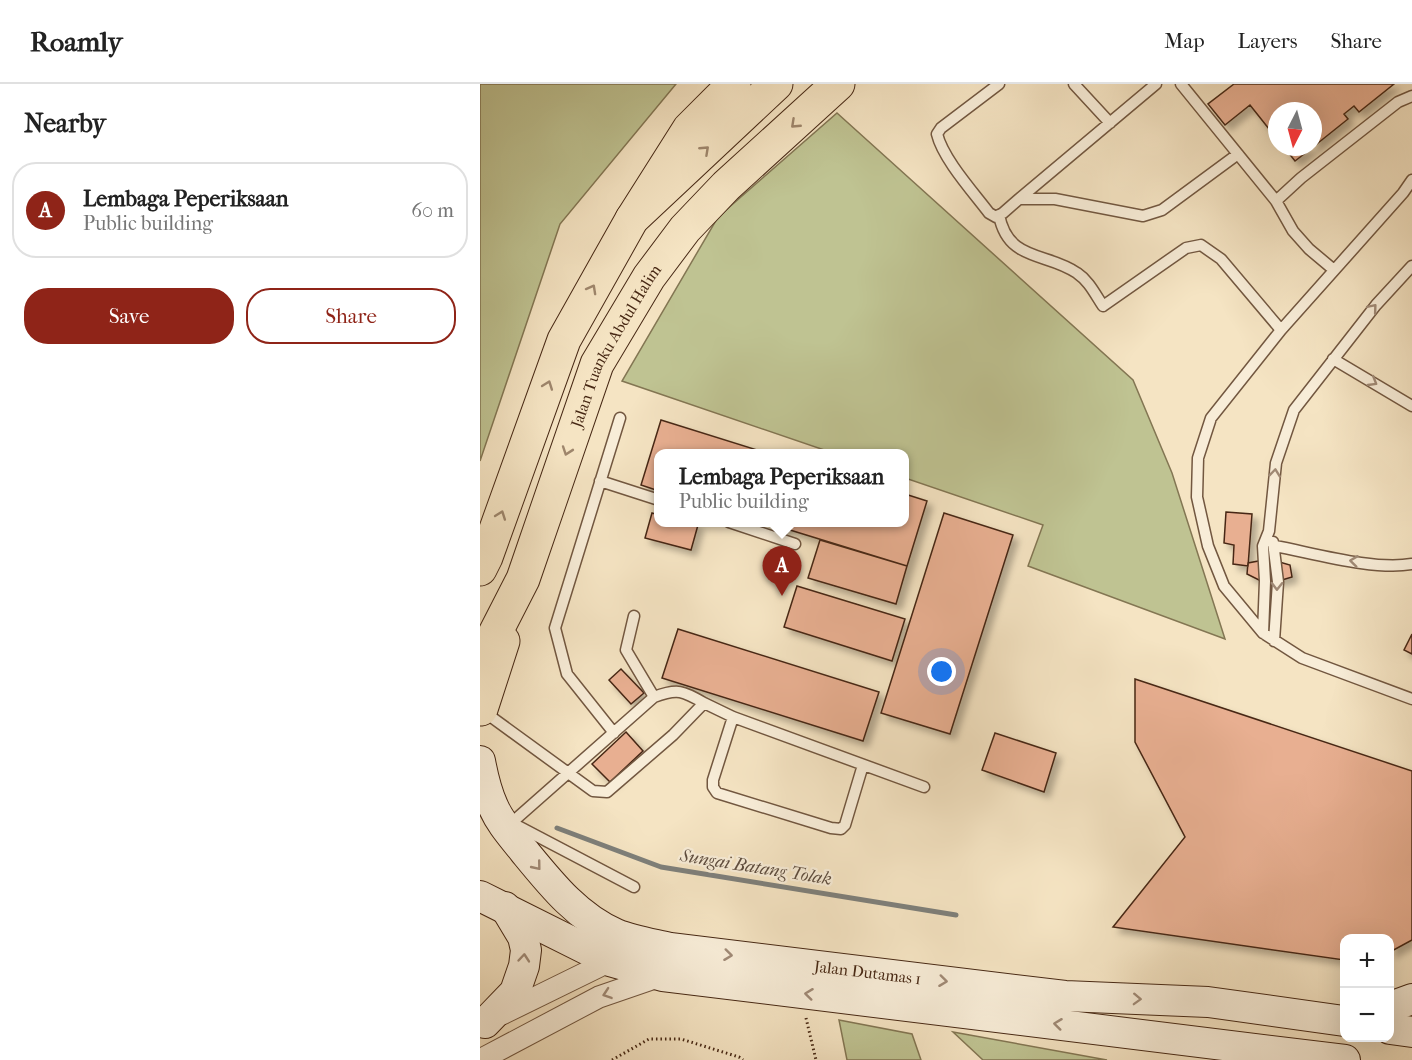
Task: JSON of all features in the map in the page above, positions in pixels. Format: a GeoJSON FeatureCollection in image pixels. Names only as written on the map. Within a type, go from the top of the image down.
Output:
{"type":"FeatureCollection","features":[{"type":"Feature","properties":{"kind":"main road"},"geometry":{"type":"LineString","coordinates":[[480,569],[564,340],[632,219],[689,129],[734,84]]}},
{"type":"Feature","properties":{"kind":"main road"},"geometry":{"type":"LineString","coordinates":[[632,219],[776,84]]}},
{"type":"Feature","properties":{"kind":"main road","name":"Jalan Tuanku Abdul Halim"},"geometry":{"type":"LineString","coordinates":[[480,663],[523,579],[597,364],[649,277],[685,230],[726,186],[838,84]]}},
{"type":"Feature","properties":{"kind":"main road"},"geometry":{"type":"LineString","coordinates":[[480,719],[523,579]]}},
{"type":"Feature","properties":{"kind":"street","name":"Jalan Dutamas 1"},"geometry":{"type":"LineString","coordinates":[[480,761],[493,807],[550,883],[572,906],[594,922],[614,948]]}},
{"type":"Feature","properties":{"kind":"street","name":"Jalan Dutamas 1"},"geometry":{"type":"LineString","coordinates":[[492,902],[614,948],[667,962],[1331,1059]]}},
{"type":"Feature","properties":{"kind":"street"},"geometry":{"type":"LineString","coordinates":[[482,1024],[515,993],[524,966],[526,950],[523,937],[492,902]]}},
{"type":"Feature","properties":{"kind":"street"},"geometry":{"type":"LineString","coordinates":[[482,1024],[614,948]]}},
{"type":"Feature","properties":{"kind":"street","name":"Jalan Dutamas 1"},"geometry":{"type":"LineString","coordinates":[[667,962],[1065,996],[1208,1002],[1340,1019]]}},
{"type":"Feature","properties":{"kind":"street"},"geometry":{"type":"LineString","coordinates":[[480,1060],[667,962]]}},
{"type":"Feature","properties":{"kind":"street"},"geometry":{"type":"LineString","coordinates":[[1394,1005],[1412,999]]}},
{"type":"Feature","properties":{"kind":"street"},"geometry":{"type":"LineString","coordinates":[[1394,1030],[1412,1032]]}},
{"type":"Feature","properties":{"kind":"lane"},"geometry":{"type":"LineString","coordinates":[[999,84],[941,128],[937,135],[939,142],[976,195],[989,213],[996,217],[1156,84]]}},
{"type":"Feature","properties":{"kind":"lane"},"geometry":{"type":"LineString","coordinates":[[1074,84],[1110,123]]}},
{"type":"Feature","properties":{"kind":"lane"},"geometry":{"type":"LineString","coordinates":[[1181,84],[1276,201],[1293,231],[1309,249],[1334,270]]}},
{"type":"Feature","properties":{"kind":"lane"},"geometry":{"type":"LineString","coordinates":[[1276,201],[1301,178],[1398,102],[1412,96]]}},
{"type":"Feature","properties":{"kind":"lane"},"geometry":{"type":"LineString","coordinates":[[1019,199],[1055,199],[1143,216],[1153,214],[1162,210],[1238,154]]}},
{"type":"Feature","properties":{"kind":"lane"},"geometry":{"type":"LineString","coordinates":[[1412,180],[1281,330],[1210,418],[1198,458],[1197,497],[1208,546],[1224,586],[1263,633],[1302,658],[1412,699]]}},
{"type":"Feature","properties":{"kind":"lane"},"geometry":{"type":"LineString","coordinates":[[999,215],[1002,232],[1024,252],[1075,272],[1088,282],[1103,306],[1186,248],[1201,245],[1221,259],[1281,330]]}},
{"type":"Feature","properties":{"kind":"lane"},"geometry":{"type":"LineString","coordinates":[[1263,633],[1265,581],[1263,546],[1269,531],[1276,463],[1294,410],[1376,305],[1412,266]]}},
{"type":"Feature","properties":{"kind":"lane"},"geometry":{"type":"LineString","coordinates":[[1333,359],[1412,406]]}},
{"type":"Feature","properties":{"kind":"lane"},"geometry":{"type":"LineString","coordinates":[[614,733],[567,674],[555,628],[620,418]]}},
{"type":"Feature","properties":{"kind":"lane"},"geometry":{"type":"LineString","coordinates":[[600,481],[654,498]]}},
{"type":"Feature","properties":{"kind":"lane"},"geometry":{"type":"LineString","coordinates":[[744,527],[795,544]]}},
{"type":"Feature","properties":{"kind":"lane"},"geometry":{"type":"LineString","coordinates":[[1269,531],[1275,546],[1278,582],[1274,641]]}},
{"type":"Feature","properties":{"kind":"lane"},"geometry":{"type":"LineString","coordinates":[[1275,546],[1349,561],[1401,566],[1412,564]]}},
{"type":"Feature","properties":{"kind":"lane"},"geometry":{"type":"LineString","coordinates":[[633,616],[626,650],[654,697]]}},
{"type":"Feature","properties":{"kind":"lane"},"geometry":{"type":"LineString","coordinates":[[633,887],[509,826],[654,697],[669,692],[683,691],[734,717],[924,787]]}},
{"type":"Feature","properties":{"kind":"lane"},"geometry":{"type":"LineString","coordinates":[[480,719],[569,772],[593,791],[607,792],[673,735],[704,703]]}},
{"type":"Feature","properties":{"kind":"lane"},"geometry":{"type":"LineString","coordinates":[[734,717],[713,780],[713,787],[717,793],[831,828],[841,829],[845,825],[863,765]]}},
{"type":"Feature","properties":{"kind":"path"},"geometry":{"type":"LineString","coordinates":[[806,1018],[816,1060]]}},
{"type":"Feature","properties":{"kind":"path"},"geometry":{"type":"LineString","coordinates":[[612,1060],[649,1039],[681,1039],[743,1060]]}},
{"type":"Feature","properties":{"kind":"green space"},"geometry":{"type":"Polygon","coordinates":[[[480,84],[676,84],[560,224],[480,461],[480,84]]]}},
{"type":"Feature","properties":{"kind":"green space"},"geometry":{"type":"Polygon","coordinates":[[[837,113],[1133,380],[1172,473],[1225,639],[1028,566],[1043,525],[909,479],[909,449],[821,449],[622,381],[718,217],[837,113]]]}},
{"type":"Feature","properties":{"kind":"green space"},"geometry":{"type":"Polygon","coordinates":[[[839,1020],[912,1034],[921,1060],[847,1060],[839,1020]]]}},
{"type":"Feature","properties":{"kind":"green space"},"geometry":{"type":"Polygon","coordinates":[[[953,1032],[1107,1060],[983,1060],[953,1032]]]}},
{"type":"Feature","properties":{"kind":"building"},"geometry":{"type":"Polygon","coordinates":[[[1234,84],[1394,84],[1359,112],[1354,106],[1344,114],[1348,119],[1322,140],[1322,102],[1268,102],[1268,128],[1250,105],[1225,125],[1208,104],[1234,84]]]}},
{"type":"Feature","properties":{"kind":"building"},"geometry":{"type":"Polygon","coordinates":[[[1291,156],[1301,156],[1295,161],[1291,156]]]}},
{"type":"Feature","properties":{"kind":"building"},"geometry":{"type":"Polygon","coordinates":[[[661,420],[754,449],[654,449],[654,489],[641,485],[661,420]]]}},
{"type":"Feature","properties":{"kind":"building"},"geometry":{"type":"Polygon","coordinates":[[[909,495],[927,501],[907,566],[780,527],[909,527],[909,495]]]}},
{"type":"Feature","properties":{"kind":"building"},"geometry":{"type":"Polygon","coordinates":[[[1226,512],[1252,514],[1248,566],[1233,564],[1234,545],[1224,543],[1226,512]]]}},
{"type":"Feature","properties":{"kind":"building"},"geometry":{"type":"Polygon","coordinates":[[[652,513],[654,514],[654,527],[697,527],[691,550],[645,538],[652,513]]]}},
{"type":"Feature","properties":{"kind":"building"},"geometry":{"type":"Polygon","coordinates":[[[944,513],[1013,535],[950,734],[881,713],[944,513]]]}},
{"type":"Feature","properties":{"kind":"building"},"geometry":{"type":"Polygon","coordinates":[[[820,540],[907,566],[896,604],[808,578],[820,540]]]}},
{"type":"Feature","properties":{"kind":"building"},"geometry":{"type":"Polygon","coordinates":[[[1269,559],[1290,565],[1292,577],[1282,580],[1259,580],[1247,574],[1248,563],[1269,559]]]}},
{"type":"Feature","properties":{"kind":"building"},"geometry":{"type":"Polygon","coordinates":[[[797,586],[905,619],[892,661],[784,627],[797,586]]]}},
{"type":"Feature","properties":{"kind":"building"},"geometry":{"type":"Polygon","coordinates":[[[678,629],[879,692],[863,741],[662,678],[678,629]]]}},
{"type":"Feature","properties":{"kind":"building"},"geometry":{"type":"Polygon","coordinates":[[[1412,634],[1412,654],[1404,650],[1412,634]]]}},
{"type":"Feature","properties":{"kind":"building"},"geometry":{"type":"Polygon","coordinates":[[[621,669],[644,693],[631,704],[609,680],[621,669]]]}},
{"type":"Feature","properties":{"kind":"building"},"geometry":{"type":"Polygon","coordinates":[[[1135,679],[1412,771],[1412,940],[1394,950],[1394,934],[1340,934],[1340,959],[1113,927],[1185,837],[1135,742],[1135,679]]]}},
{"type":"Feature","properties":{"kind":"building"},"geometry":{"type":"Polygon","coordinates":[[[626,732],[643,751],[610,782],[592,764],[626,732]]]}},
{"type":"Feature","properties":{"kind":"building"},"geometry":{"type":"Polygon","coordinates":[[[995,733],[1056,753],[1044,792],[982,770],[995,733]]]}},
{"type":"Feature","properties":{"kind":"waterway","name":"Sungai Batang Tolak"},"geometry":{"type":"LineString","coordinates":[[557,828],[661,867],[956,915]]}},
{"type":"Feature","properties":{"kind":"place","name":"Lembaga Peperiksaan"},"geometry":{"type":"Point","coordinates":[782,596]}}]}
